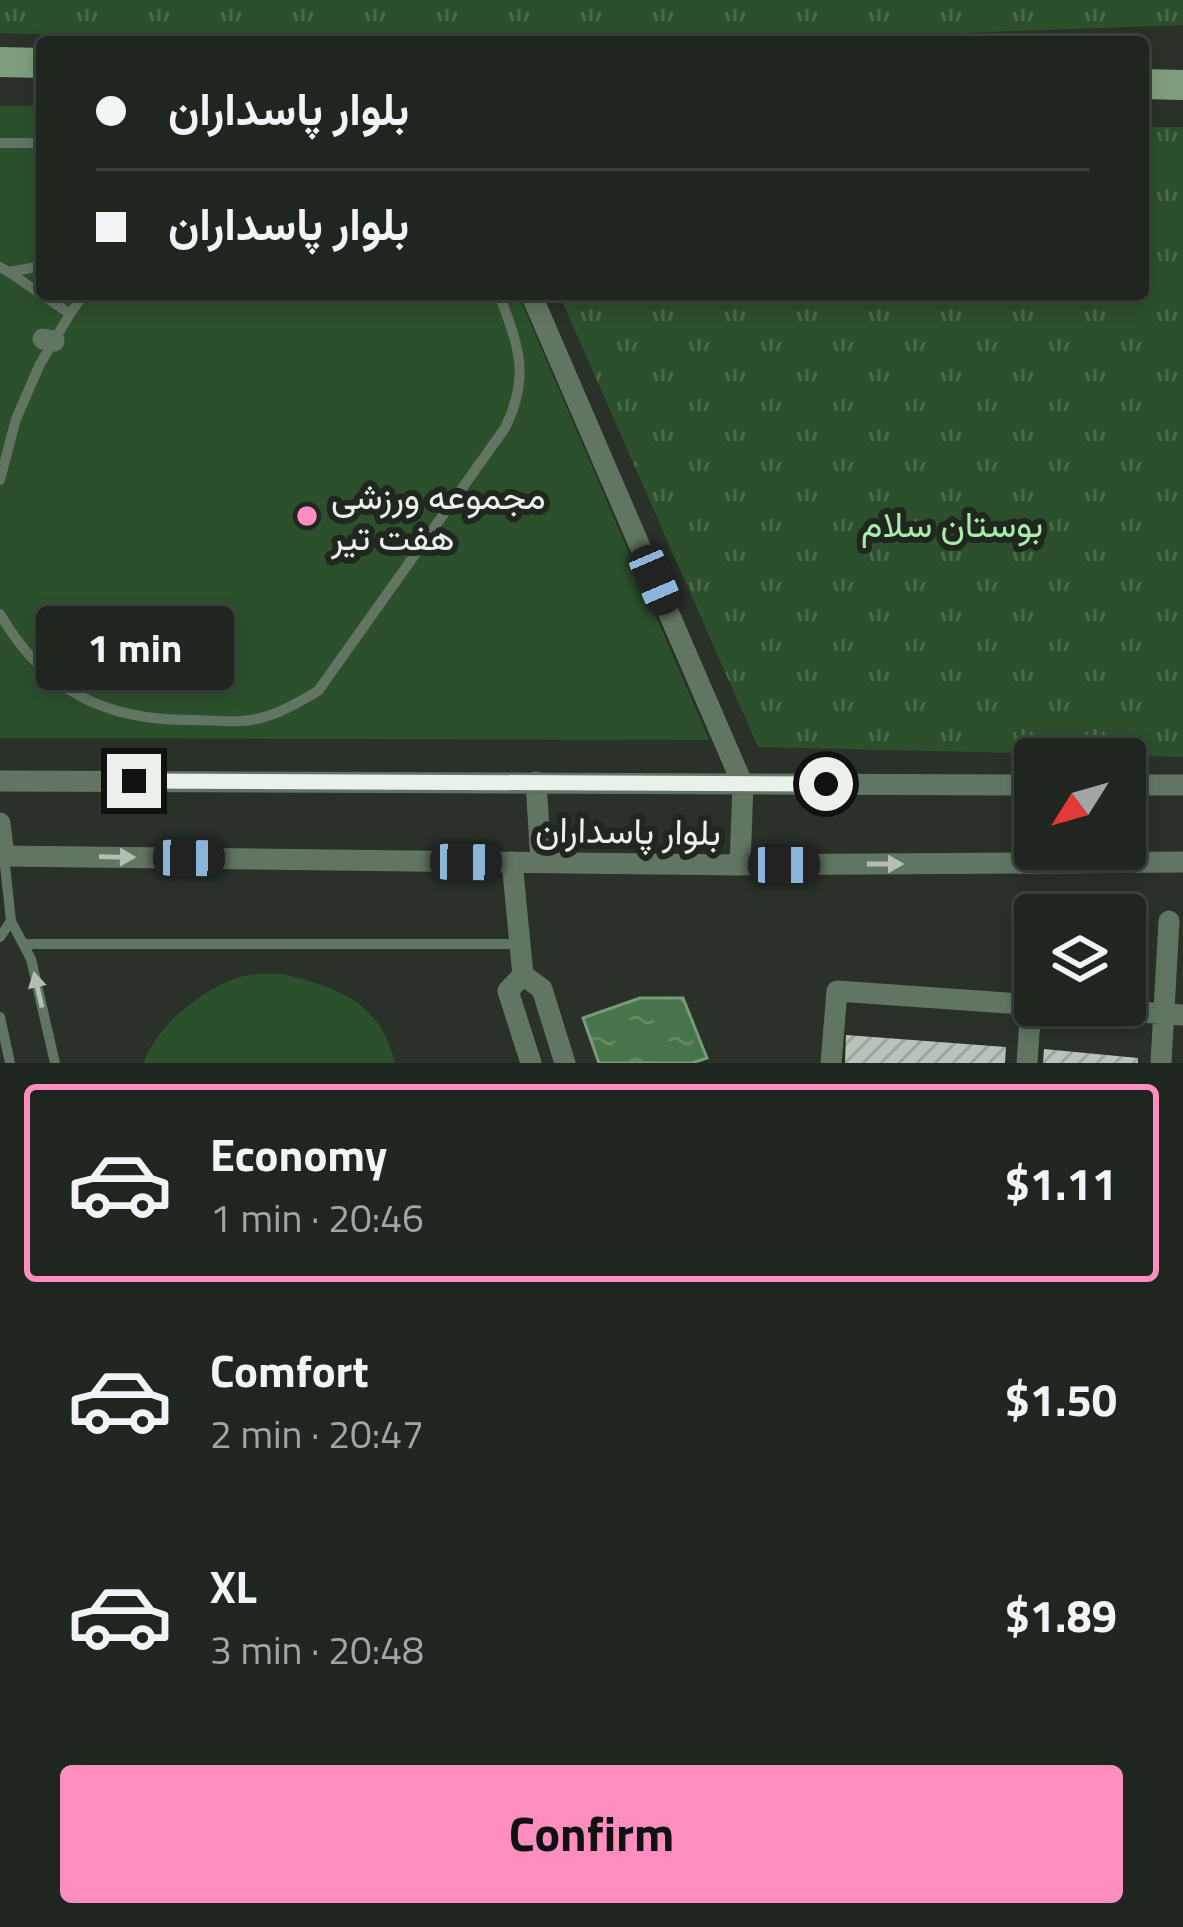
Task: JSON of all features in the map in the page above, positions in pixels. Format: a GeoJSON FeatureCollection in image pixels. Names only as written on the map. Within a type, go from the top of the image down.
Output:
{"type":"FeatureCollection","features":[{"type":"Feature","properties":{"kind":"street"},"geometry":{"type":"LineString","coordinates":[[0,62],[36,63]]}},
{"type":"Feature","properties":{"kind":"street"},"geometry":{"type":"LineString","coordinates":[[1149,84],[1183,85]]}},
{"type":"Feature","properties":{"kind":"street"},"geometry":{"type":"LineString","coordinates":[[534,300],[743,784],[740,865]]}},
{"type":"Feature","properties":{"kind":"street","name":"بلوار پاسداران"},"geometry":{"type":"LineString","coordinates":[[0,781],[1014,785]]}},
{"type":"Feature","properties":{"kind":"street"},"geometry":{"type":"LineString","coordinates":[[536,782],[541,862]]}},
{"type":"Feature","properties":{"kind":"street"},"geometry":{"type":"LineString","coordinates":[[1146,785],[1183,785]]}},
{"type":"Feature","properties":{"kind":"street"},"geometry":{"type":"LineString","coordinates":[[0,823],[2,856]]}},
{"type":"Feature","properties":{"kind":"street","name":"بلوار پاسداران"},"geometry":{"type":"LineString","coordinates":[[2,856],[740,865],[1183,862]]}},
{"type":"Feature","properties":{"kind":"street"},"geometry":{"type":"LineString","coordinates":[[512,862],[523,975],[542,989],[565,1063]]}},
{"type":"Feature","properties":{"kind":"street"},"geometry":{"type":"LineString","coordinates":[[1161,1063],[1174,1014],[1169,921]]}},
{"type":"Feature","properties":{"kind":"street"},"geometry":{"type":"LineString","coordinates":[[523,975],[508,991],[531,1063]]}},
{"type":"Feature","properties":{"kind":"street"},"geometry":{"type":"LineString","coordinates":[[830,1063],[837,991],[1014,1004]]}},
{"type":"Feature","properties":{"kind":"street"},"geometry":{"type":"LineString","coordinates":[[1027,1063],[1032,1026]]}},
{"type":"Feature","properties":{"kind":"lane"},"geometry":{"type":"LineString","coordinates":[[0,143],[36,143]]}},
{"type":"Feature","properties":{"kind":"lane"},"geometry":{"type":"LineString","coordinates":[[4,269],[36,266]]}},
{"type":"Feature","properties":{"kind":"lane"},"geometry":{"type":"LineString","coordinates":[[4,269],[36,291]]}},
{"type":"Feature","properties":{"kind":"lane"},"geometry":{"type":"LineString","coordinates":[[49,300],[70,314]]}},
{"type":"Feature","properties":{"kind":"lane"},"geometry":{"type":"LineString","coordinates":[[0,480],[16,419],[48,340],[80,300]]}},
{"type":"Feature","properties":{"kind":"lane"},"geometry":{"type":"LineString","coordinates":[[0,614],[42,670],[72,694],[141,717],[243,722],[281,712],[318,691],[505,428],[522,372],[501,300]]}},
{"type":"Feature","properties":{"kind":"lane"},"geometry":{"type":"LineString","coordinates":[[2,856],[11,921],[31,958],[55,1063]]}},
{"type":"Feature","properties":{"kind":"lane"},"geometry":{"type":"LineString","coordinates":[[0,937],[11,921]]}},
{"type":"Feature","properties":{"kind":"lane"},"geometry":{"type":"LineString","coordinates":[[23,944],[520,944]]}},
{"type":"Feature","properties":{"kind":"lane"},"geometry":{"type":"LineString","coordinates":[[1,1026],[10,1063]]}},
{"type":"Feature","properties":{"kind":"green space"},"geometry":{"type":"Polygon","coordinates":[[[0,0],[1183,0],[1183,25],[879,36],[0,33],[0,0]]]}},
{"type":"Feature","properties":{"kind":"green space","name":"مجموعه ورزشی هفت تیر"},"geometry":{"type":"Polygon","coordinates":[[[0,106],[36,106],[36,300],[521,300],[709,740],[0,738],[0,106]]]}},
{"type":"Feature","properties":{"kind":"green space","name":"بوستان سلام"},"geometry":{"type":"Polygon","coordinates":[[[1149,127],[1183,127],[1183,757],[1146,756],[1146,738],[1014,738],[1014,753],[758,747],[562,300],[1149,300],[1149,127]]]}},
{"type":"Feature","properties":{"kind":"green space"},"geometry":{"type":"Polygon","coordinates":[[[283,974],[339,992],[367,1011],[379,1025],[395,1063],[144,1063],[171,1022],[214,988],[244,976],[283,974]]]}},
{"type":"Feature","properties":{"kind":"water"},"geometry":{"type":"Polygon","coordinates":[[[640,998],[683,998],[707,1058],[692,1063],[599,1063],[583,1018],[640,998]]]}},
{"type":"Feature","properties":{"kind":"building"},"geometry":{"type":"Polygon","coordinates":[[[846,1035],[1006,1047],[1005,1063],[845,1063],[846,1035]]]}},
{"type":"Feature","properties":{"kind":"building"},"geometry":{"type":"Polygon","coordinates":[[[1044,1049],[1138,1058],[1138,1063],[1043,1063],[1044,1049]]]}},
{"type":"Feature","properties":{"kind":"place","name":"مجموعه ورزشی هفت تیر"},"geometry":{"type":"Point","coordinates":[307,516]}},
{"type":"Feature","properties":{"kind":"route"},"geometry":{"type":"LineString","coordinates":[[134,781],[826,784]]}}]}
